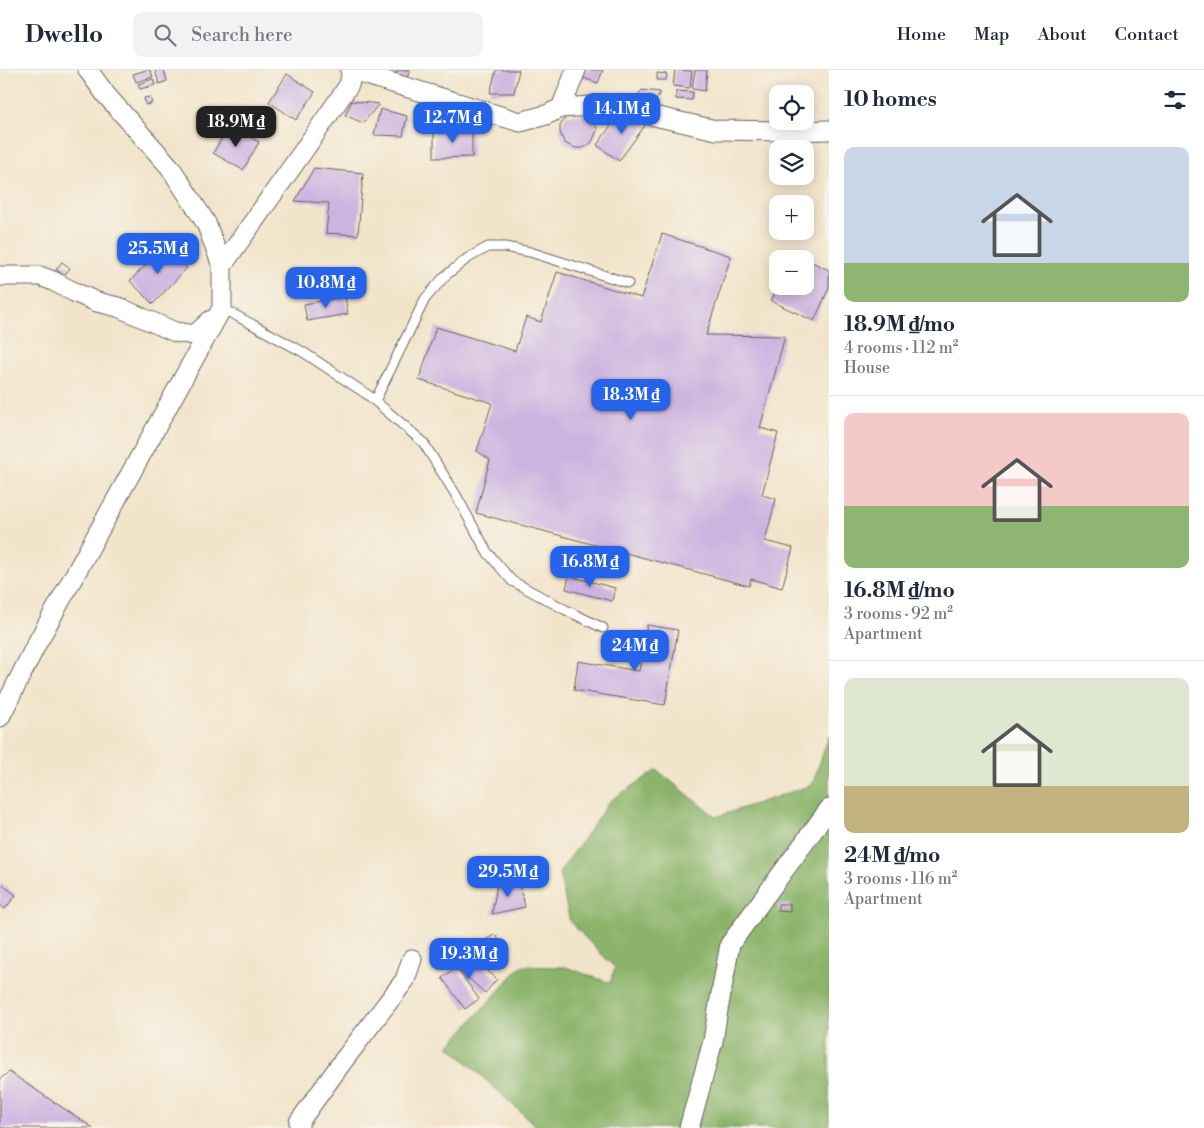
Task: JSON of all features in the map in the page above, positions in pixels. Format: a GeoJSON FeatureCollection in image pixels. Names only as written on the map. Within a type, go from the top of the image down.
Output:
{"type":"FeatureCollection","features":[{"type":"Feature","properties":{"kind":"street"},"geometry":{"type":"LineString","coordinates":[[0,717],[36,645],[222,308],[222,266],[206,223],[170,167],[106,95],[88,70]]}},
{"type":"Feature","properties":{"kind":"street"},"geometry":{"type":"LineString","coordinates":[[560,108],[576,70]]}},
{"type":"Feature","properties":{"kind":"street"},"geometry":{"type":"LineString","coordinates":[[222,266],[349,85],[351,71],[520,122],[546,115],[560,108],[606,105],[716,130],[829,130]]}},
{"type":"Feature","properties":{"kind":"street"},"geometry":{"type":"LineString","coordinates":[[0,276],[40,276],[97,302],[118,307],[175,332],[196,335],[222,308]]}},
{"type":"Feature","properties":{"kind":"street"},"geometry":{"type":"LineString","coordinates":[[689,1128],[713,1041],[730,944],[829,810]]}},
{"type":"Feature","properties":{"kind":"street"},"geometry":{"type":"LineString","coordinates":[[298,1128],[299,1122],[404,980],[412,959]]}},
{"type":"Feature","properties":{"kind":"lane"},"geometry":{"type":"LineString","coordinates":[[375,401],[425,298],[445,276],[468,258],[488,247],[505,247],[530,252],[628,283]]}},
{"type":"Feature","properties":{"kind":"lane"},"geometry":{"type":"LineString","coordinates":[[222,308],[303,352],[368,395],[423,442],[456,495],[487,552],[512,581],[602,628]]}},
{"type":"Feature","properties":{"kind":"green space"},"geometry":{"type":"Polygon","coordinates":[[[829,736],[829,1128],[538,1128],[449,1046],[521,966],[566,967],[610,983],[615,968],[570,922],[559,873],[610,801],[657,770],[716,817],[812,785],[829,736]]]}},
{"type":"Feature","properties":{"kind":"building"},"geometry":{"type":"Polygon","coordinates":[[[150,70],[153,77],[136,82],[133,74],[150,70]]]}},
{"type":"Feature","properties":{"kind":"building"},"geometry":{"type":"Polygon","coordinates":[[[155,70],[164,70],[167,81],[159,84],[155,70]]]}},
{"type":"Feature","properties":{"kind":"building"},"geometry":{"type":"Polygon","coordinates":[[[398,70],[410,70],[404,86],[390,80],[398,70]]]}},
{"type":"Feature","properties":{"kind":"building"},"geometry":{"type":"Polygon","coordinates":[[[496,70],[519,70],[514,93],[490,93],[496,70]]]}},
{"type":"Feature","properties":{"kind":"building"},"geometry":{"type":"Polygon","coordinates":[[[580,70],[603,70],[598,83],[578,76],[580,70]]]}},
{"type":"Feature","properties":{"kind":"building"},"geometry":{"type":"Polygon","coordinates":[[[675,70],[692,71],[690,88],[673,86],[675,70]]]}},
{"type":"Feature","properties":{"kind":"building"},"geometry":{"type":"Polygon","coordinates":[[[695,70],[707,70],[705,91],[692,89],[695,70]]]}},
{"type":"Feature","properties":{"kind":"building"},"geometry":{"type":"Polygon","coordinates":[[[657,73],[667,74],[666,80],[657,80],[657,73]]]}},
{"type":"Feature","properties":{"kind":"building"},"geometry":{"type":"Polygon","coordinates":[[[287,74],[315,92],[296,120],[269,102],[287,74]]]}},
{"type":"Feature","properties":{"kind":"building"},"geometry":{"type":"Polygon","coordinates":[[[153,79],[155,85],[140,89],[138,84],[153,79]]]}},
{"type":"Feature","properties":{"kind":"building"},"geometry":{"type":"Polygon","coordinates":[[[642,90],[660,92],[653,107],[634,99],[642,90]]]}},
{"type":"Feature","properties":{"kind":"building"},"geometry":{"type":"Polygon","coordinates":[[[676,91],[693,92],[692,100],[676,99],[676,91]]]}},
{"type":"Feature","properties":{"kind":"building"},"geometry":{"type":"Polygon","coordinates":[[[150,97],[152,103],[146,105],[144,98],[150,97]]]}},
{"type":"Feature","properties":{"kind":"building"},"geometry":{"type":"Polygon","coordinates":[[[352,101],[379,104],[363,123],[345,115],[352,101]]]}},
{"type":"Feature","properties":{"kind":"building"},"geometry":{"type":"Polygon","coordinates":[[[380,109],[407,116],[403,136],[374,135],[380,109]]]}},
{"type":"Feature","properties":{"kind":"building"},"geometry":{"type":"Polygon","coordinates":[[[621,112],[649,120],[619,161],[597,145],[621,112]]]}},
{"type":"Feature","properties":{"kind":"building"},"geometry":{"type":"Polygon","coordinates":[[[567,115],[590,115],[594,119],[597,131],[592,142],[587,146],[576,148],[565,143],[560,132],[560,126],[567,115]]]}},
{"type":"Feature","properties":{"kind":"building"},"geometry":{"type":"Polygon","coordinates":[[[230,125],[259,142],[243,170],[213,153],[230,125]]]}},
{"type":"Feature","properties":{"kind":"building"},"geometry":{"type":"Polygon","coordinates":[[[434,130],[472,130],[472,157],[434,158],[434,130]]]}},
{"type":"Feature","properties":{"kind":"building"},"geometry":{"type":"Polygon","coordinates":[[[314,168],[363,173],[358,235],[326,233],[329,203],[295,201],[314,168]]]}},
{"type":"Feature","properties":{"kind":"building"},"geometry":{"type":"Polygon","coordinates":[[[662,234],[731,256],[706,335],[785,336],[760,428],[778,433],[762,495],[776,499],[765,541],[793,548],[782,588],[751,579],[749,586],[476,513],[490,460],[477,451],[492,403],[419,380],[436,327],[515,351],[526,317],[541,322],[557,272],[641,298],[662,234]]]}},
{"type":"Feature","properties":{"kind":"building"},"geometry":{"type":"Polygon","coordinates":[[[164,246],[187,268],[153,304],[130,281],[164,246]]]}},
{"type":"Feature","properties":{"kind":"building"},"geometry":{"type":"Polygon","coordinates":[[[62,262],[70,268],[64,276],[56,269],[62,262]]]}},
{"type":"Feature","properties":{"kind":"building"},"geometry":{"type":"Polygon","coordinates":[[[814,263],[829,270],[829,288],[814,321],[771,301],[774,295],[814,295],[814,263]]]}},
{"type":"Feature","properties":{"kind":"building"},"geometry":{"type":"Polygon","coordinates":[[[345,297],[348,314],[307,321],[304,304],[345,297]]]}},
{"type":"Feature","properties":{"kind":"building"},"geometry":{"type":"Polygon","coordinates":[[[569,576],[615,588],[612,601],[566,589],[569,576]]]}},
{"type":"Feature","properties":{"kind":"building"},"geometry":{"type":"Polygon","coordinates":[[[647,625],[678,630],[665,705],[574,690],[578,661],[639,671],[647,625]]]}},
{"type":"Feature","properties":{"kind":"building"},"geometry":{"type":"Polygon","coordinates":[[[519,881],[525,907],[492,914],[497,885],[519,881]]]}},
{"type":"Feature","properties":{"kind":"building"},"geometry":{"type":"Polygon","coordinates":[[[0,883],[16,895],[5,909],[0,905],[0,883]]]}},
{"type":"Feature","properties":{"kind":"building"},"geometry":{"type":"Polygon","coordinates":[[[778,904],[790,904],[790,912],[778,911],[778,904]]]}},
{"type":"Feature","properties":{"kind":"building"},"geometry":{"type":"Polygon","coordinates":[[[495,934],[505,949],[491,958],[481,943],[495,934]]]}},
{"type":"Feature","properties":{"kind":"building"},"geometry":{"type":"Polygon","coordinates":[[[467,953],[497,979],[485,993],[456,967],[467,953]]]}},
{"type":"Feature","properties":{"kind":"building"},"geometry":{"type":"Polygon","coordinates":[[[456,967],[479,999],[465,1009],[442,978],[456,967]]]}},
{"type":"Feature","properties":{"kind":"building"},"geometry":{"type":"Polygon","coordinates":[[[9,1072],[93,1128],[0,1128],[0,1079],[9,1072]]]}}]}
